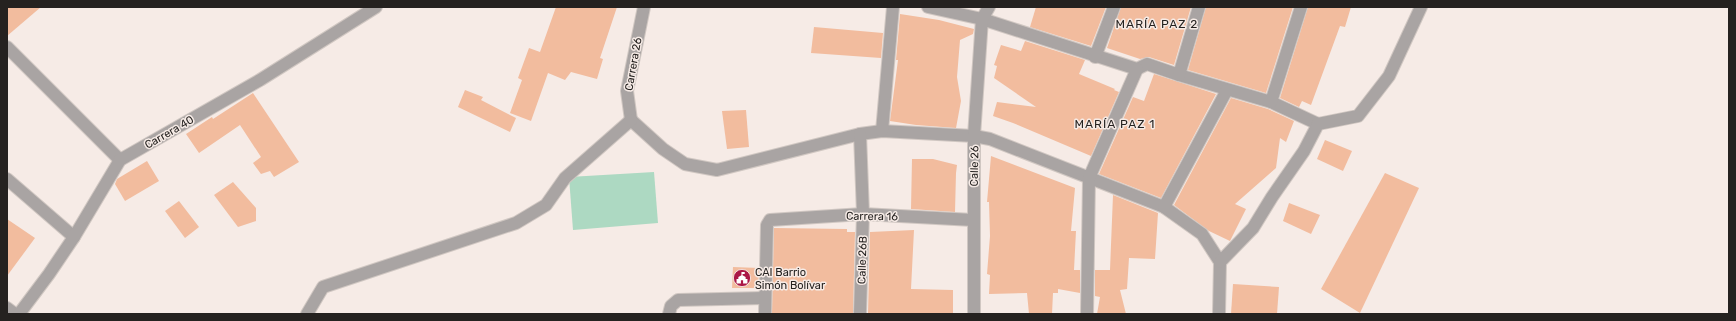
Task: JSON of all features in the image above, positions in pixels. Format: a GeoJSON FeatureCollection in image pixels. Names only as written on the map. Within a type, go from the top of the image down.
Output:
{"type":"FeatureCollection","features":[{"type":"Feature","properties":{"kind":"street","name":"Carrera 40"},"geometry":{"type":"LineString","coordinates":[[19,314],[74,237],[120,160],[260,80],[376,7]]}},
{"type":"Feature","properties":{"kind":"street","name":"Carrera 26"},"geometry":{"type":"LineString","coordinates":[[631,120],[628,91],[644,7]]}},
{"type":"Feature","properties":{"kind":"street"},"geometry":{"type":"LineString","coordinates":[[882,131],[893,7]]}},
{"type":"Feature","properties":{"kind":"street"},"geometry":{"type":"LineString","coordinates":[[928,7],[982,19],[1095,57],[1137,69]]}},
{"type":"Feature","properties":{"kind":"street"},"geometry":{"type":"LineString","coordinates":[[982,19],[989,7]]}},
{"type":"Feature","properties":{"kind":"street"},"geometry":{"type":"LineString","coordinates":[[1095,57],[1114,7]]}},
{"type":"Feature","properties":{"kind":"street"},"geometry":{"type":"LineString","coordinates":[[1179,75],[1199,7]]}},
{"type":"Feature","properties":{"kind":"street"},"geometry":{"type":"LineString","coordinates":[[1271,102],[1301,7]]}},
{"type":"Feature","properties":{"kind":"street"},"geometry":{"type":"LineString","coordinates":[[1087,314],[1089,178],[1137,69],[1147,64],[1227,90],[1271,102],[1318,124],[1358,116],[1389,76],[1422,7]]}},
{"type":"Feature","properties":{"kind":"street","name":"Calle 26"},"geometry":{"type":"LineString","coordinates":[[974,314],[974,136],[982,19]]}},
{"type":"Feature","properties":{"kind":"street"},"geometry":{"type":"LineString","coordinates":[[7,47],[120,160]]}},
{"type":"Feature","properties":{"kind":"street"},"geometry":{"type":"LineString","coordinates":[[1164,207],[1227,90]]}},
{"type":"Feature","properties":{"kind":"street"},"geometry":{"type":"LineString","coordinates":[[307,314],[323,287],[516,223],[546,205],[565,178],[631,120],[663,149],[685,164],[717,170],[860,134],[882,131],[974,136],[990,139],[1164,207],[1202,234],[1220,262],[1219,314]]}},
{"type":"Feature","properties":{"kind":"street"},"geometry":{"type":"LineString","coordinates":[[1220,262],[1253,228],[1272,197],[1304,151],[1318,124]]}},
{"type":"Feature","properties":{"kind":"street","name":"Calle 26B"},"geometry":{"type":"LineString","coordinates":[[860,134],[863,214],[860,314]]}},
{"type":"Feature","properties":{"kind":"street"},"geometry":{"type":"LineString","coordinates":[[7,179],[74,237]]}},
{"type":"Feature","properties":{"kind":"street","name":"Carrera 16"},"geometry":{"type":"LineString","coordinates":[[765,298],[767,225],[770,220],[863,214],[973,220]]}},
{"type":"Feature","properties":{"kind":"street"},"geometry":{"type":"LineString","coordinates":[[669,314],[671,306],[678,300],[765,298],[765,314]]}},
{"type":"Feature","properties":{"kind":"street"},"geometry":{"type":"LineString","coordinates":[[7,308],[15,314]]}},
{"type":"Feature","properties":{"kind":"green space"},"geometry":{"type":"Polygon","coordinates":[[[654,172],[658,223],[573,230],[569,177],[654,172]]]}},
{"type":"Feature","properties":{"kind":"building"},"geometry":{"type":"Polygon","coordinates":[[[7,7],[41,7],[7,36],[7,7]]]}},
{"type":"Feature","properties":{"kind":"building"},"geometry":{"type":"Polygon","coordinates":[[[556,7],[617,7],[600,58],[603,59],[597,79],[571,72],[565,80],[548,73],[531,121],[510,113],[522,80],[518,78],[529,48],[540,52],[556,7]]]}},
{"type":"Feature","properties":{"kind":"building"},"geometry":{"type":"Polygon","coordinates":[[[1036,7],[1106,7],[1091,46],[1030,27],[1036,7]]]}},
{"type":"Feature","properties":{"kind":"building"},"geometry":{"type":"Polygon","coordinates":[[[1121,7],[1191,7],[1174,65],[1149,57],[1140,59],[1107,48],[1121,7]]]}},
{"type":"Feature","properties":{"kind":"building"},"geometry":{"type":"Polygon","coordinates":[[[1206,7],[1293,7],[1266,93],[1188,70],[1206,7]]]}},
{"type":"Feature","properties":{"kind":"building"},"geometry":{"type":"Polygon","coordinates":[[[1308,7],[1351,7],[1345,27],[1340,26],[1311,105],[1302,101],[1299,107],[1280,98],[1308,7]]]}},
{"type":"Feature","properties":{"kind":"building"},"geometry":{"type":"Polygon","coordinates":[[[900,14],[939,20],[974,29],[973,34],[960,40],[957,77],[961,101],[956,128],[916,125],[890,121],[898,60],[896,60],[900,14]]]}},
{"type":"Feature","properties":{"kind":"building"},"geometry":{"type":"Polygon","coordinates":[[[814,27],[883,33],[881,58],[811,53],[814,27]]]}},
{"type":"Feature","properties":{"kind":"building"},"geometry":{"type":"Polygon","coordinates":[[[1025,41],[1085,60],[1079,74],[1119,92],[1091,156],[993,116],[997,102],[1036,107],[994,78],[997,66],[994,65],[1001,45],[1021,51],[1025,41]]]}},
{"type":"Feature","properties":{"kind":"building"},"geometry":{"type":"Polygon","coordinates":[[[1154,74],[1216,94],[1161,198],[1099,174],[1133,97],[1144,101],[1154,74]]]}},
{"type":"Feature","properties":{"kind":"building"},"geometry":{"type":"Polygon","coordinates":[[[465,90],[483,97],[481,100],[516,118],[510,132],[458,107],[465,90]]]}},
{"type":"Feature","properties":{"kind":"building"},"geometry":{"type":"Polygon","coordinates":[[[253,93],[299,162],[274,177],[270,171],[261,174],[253,163],[261,157],[240,125],[199,153],[186,134],[212,117],[213,119],[253,93]]]}},
{"type":"Feature","properties":{"kind":"building"},"geometry":{"type":"Polygon","coordinates":[[[1231,98],[1268,109],[1294,121],[1286,142],[1280,138],[1276,168],[1235,204],[1246,209],[1230,241],[1209,231],[1174,205],[1231,98]]]}},
{"type":"Feature","properties":{"kind":"building"},"geometry":{"type":"Polygon","coordinates":[[[746,110],[749,147],[727,149],[722,111],[746,110]]]}},
{"type":"Feature","properties":{"kind":"building"},"geometry":{"type":"Polygon","coordinates":[[[1325,140],[1352,151],[1343,171],[1317,159],[1325,140]]]}},
{"type":"Feature","properties":{"kind":"building"},"geometry":{"type":"Polygon","coordinates":[[[991,156],[1075,188],[1071,231],[1076,231],[1074,270],[1080,270],[1080,293],[1058,289],[1058,293],[1053,293],[1052,314],[1029,314],[1027,293],[989,294],[990,275],[987,274],[990,236],[989,202],[987,202],[991,156]]]}},
{"type":"Feature","properties":{"kind":"building"},"geometry":{"type":"Polygon","coordinates":[[[912,159],[933,159],[957,165],[955,212],[911,209],[912,159]]]}},
{"type":"Feature","properties":{"kind":"building"},"geometry":{"type":"Polygon","coordinates":[[[147,161],[159,181],[125,201],[115,184],[117,179],[147,161]]]}},
{"type":"Feature","properties":{"kind":"building"},"geometry":{"type":"Polygon","coordinates":[[[1385,173],[1419,188],[1360,313],[1321,289],[1385,173]]]}},
{"type":"Feature","properties":{"kind":"building"},"geometry":{"type":"Polygon","coordinates":[[[233,182],[256,208],[256,221],[238,227],[214,195],[233,182]]]}},
{"type":"Feature","properties":{"kind":"building"},"geometry":{"type":"Polygon","coordinates":[[[1113,195],[1158,213],[1155,259],[1129,258],[1127,289],[1120,290],[1126,314],[1097,314],[1100,297],[1095,296],[1095,270],[1110,270],[1113,195]]]}},
{"type":"Feature","properties":{"kind":"building"},"geometry":{"type":"Polygon","coordinates":[[[179,201],[199,227],[185,238],[165,211],[179,201]]]}},
{"type":"Feature","properties":{"kind":"building"},"geometry":{"type":"Polygon","coordinates":[[[1289,203],[1320,215],[1311,234],[1283,221],[1289,203]]]}},
{"type":"Feature","properties":{"kind":"building"},"geometry":{"type":"Polygon","coordinates":[[[7,219],[35,238],[7,276],[7,219]]]}},
{"type":"Feature","properties":{"kind":"building"},"geometry":{"type":"Polygon","coordinates":[[[774,228],[847,229],[847,232],[855,232],[853,314],[772,314],[774,228]]]}},
{"type":"Feature","properties":{"kind":"building"},"geometry":{"type":"Polygon","coordinates":[[[914,230],[911,289],[953,290],[953,314],[868,314],[870,232],[914,230]]]}},
{"type":"Feature","properties":{"kind":"building","name":"CAI Barrio Simón Bolívar"},"geometry":{"type":"Polygon","coordinates":[[[733,267],[759,268],[758,288],[732,288],[733,267]]]}},
{"type":"Feature","properties":{"kind":"building"},"geometry":{"type":"Polygon","coordinates":[[[1233,284],[1279,287],[1277,314],[1231,314],[1233,284]]]}},
{"type":"Feature","properties":{"kind":"place","name":"CAI Barrio Simón Bolívar"},"geometry":{"type":"Point","coordinates":[742,278]}},
{"type":"Feature","properties":{"kind":"district","name":"MARÍA PAZ 2"},"geometry":{"type":"Point","coordinates":[1157,24]}},
{"type":"Feature","properties":{"kind":"district","name":"MARÍA PAZ 1"},"geometry":{"type":"Point","coordinates":[1115,124]}}]}
